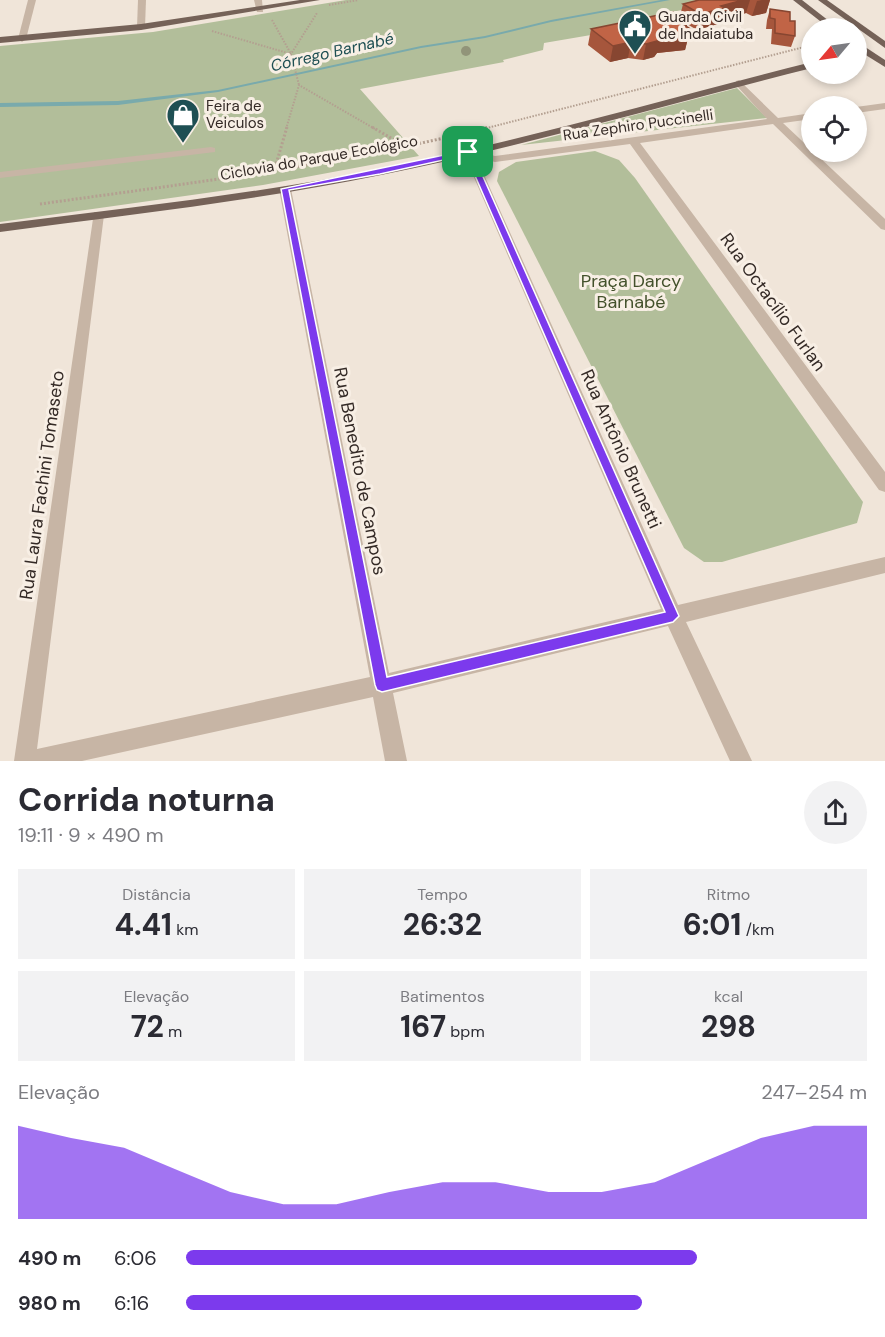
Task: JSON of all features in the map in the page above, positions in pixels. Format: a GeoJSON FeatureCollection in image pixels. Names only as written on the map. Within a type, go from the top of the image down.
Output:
{"type":"FeatureCollection","features":[{"type":"Feature","properties":{"kind":"main road"},"geometry":{"type":"LineString","coordinates":[[796,0],[820,18]]}},
{"type":"Feature","properties":{"kind":"main road"},"geometry":{"type":"LineString","coordinates":[[822,0],[885,45]]}},
{"type":"Feature","properties":{"kind":"main road"},"geometry":{"type":"LineString","coordinates":[[0,40],[141,27],[259,5],[318,4]]}},
{"type":"Feature","properties":{"kind":"main road"},"geometry":{"type":"LineString","coordinates":[[867,50],[885,45]]}},
{"type":"Feature","properties":{"kind":"main road"},"geometry":{"type":"LineString","coordinates":[[867,55],[885,64]]}},
{"type":"Feature","properties":{"kind":"main road"},"geometry":{"type":"LineString","coordinates":[[0,228],[285,189],[380,172],[468,152],[801,67]]}},
{"type":"Feature","properties":{"kind":"street"},"geometry":{"type":"LineString","coordinates":[[22,39],[32,0]]}},
{"type":"Feature","properties":{"kind":"street"},"geometry":{"type":"LineString","coordinates":[[141,27],[142,0]]}},
{"type":"Feature","properties":{"kind":"street"},"geometry":{"type":"LineString","coordinates":[[739,82],[775,121],[885,226]]}},
{"type":"Feature","properties":{"kind":"street"},"geometry":{"type":"LineString","coordinates":[[867,108],[885,106]]}},
{"type":"Feature","properties":{"kind":"street","name":"Rua Zephiro Puccinelli"},"geometry":{"type":"LineString","coordinates":[[468,152],[495,159],[801,117]]}},
{"type":"Feature","properties":{"kind":"street","name":"Rua Octacílio Furlan"},"geometry":{"type":"LineString","coordinates":[[633,141],[885,485]]}},
{"type":"Feature","properties":{"kind":"street"},"geometry":{"type":"LineString","coordinates":[[0,175],[211,150]]}},
{"type":"Feature","properties":{"kind":"street","name":"Rua Antônio Brunetti"},"geometry":{"type":"LineString","coordinates":[[468,152],[673,616],[741,761]]}},
{"type":"Feature","properties":{"kind":"street","name":"Rua Benedito de Campos"},"geometry":{"type":"LineString","coordinates":[[285,189],[396,761]]}},
{"type":"Feature","properties":{"kind":"street","name":"Rua Laura Fachini Tomaseto"},"geometry":{"type":"LineString","coordinates":[[25,761],[98,215]]}},
{"type":"Feature","properties":{"kind":"street"},"geometry":{"type":"LineString","coordinates":[[32,761],[382,685],[885,565]]}},
{"type":"Feature","properties":{"kind":"path"},"geometry":{"type":"LineString","coordinates":[[291,54],[318,4]]}},
{"type":"Feature","properties":{"kind":"path"},"geometry":{"type":"LineString","coordinates":[[269,16],[291,54],[299,85],[274,171]]}},
{"type":"Feature","properties":{"kind":"path"},"geometry":{"type":"LineString","coordinates":[[202,28],[291,54]]}},
{"type":"Feature","properties":{"kind":"path"},"geometry":{"type":"LineString","coordinates":[[34,205],[274,171],[408,148],[801,48]]}},
{"type":"Feature","properties":{"kind":"path"},"geometry":{"type":"LineString","coordinates":[[299,85],[408,148]]}},
{"type":"Feature","properties":{"kind":"green space"},"geometry":{"type":"Polygon","coordinates":[[[346,0],[728,0],[626,22],[632,28],[544,43],[543,50],[503,60],[504,62],[360,89],[419,156],[263,185],[0,222],[0,46],[153,32],[346,0]]]}},
{"type":"Feature","properties":{"kind":"green space"},"geometry":{"type":"Polygon","coordinates":[[[737,88],[767,118],[521,145],[737,88]]]}},
{"type":"Feature","properties":{"kind":"green space","name":"Praça Darcy Barnabé"},"geometry":{"type":"Polygon","coordinates":[[[595,151],[619,160],[635,178],[863,502],[857,523],[722,562],[704,562],[684,548],[497,181],[499,172],[516,162],[595,151]]]}},
{"type":"Feature","properties":{"kind":"building"},"geometry":{"type":"Polygon","coordinates":[[[699,0],[743,0],[721,6],[725,8],[700,14],[683,4],[699,0]]]}},
{"type":"Feature","properties":{"kind":"building"},"geometry":{"type":"Polygon","coordinates":[[[770,9],[790,12],[790,21],[795,21],[795,36],[775,33],[775,19],[770,18],[770,9]]]}},
{"type":"Feature","properties":{"kind":"building"},"geometry":{"type":"Polygon","coordinates":[[[673,12],[688,21],[679,22],[689,28],[684,30],[689,34],[661,38],[646,44],[631,42],[613,46],[591,29],[673,12]]]}},
{"type":"Feature","properties":{"kind":"waterway","name":"Córrego Barnabé"},"geometry":{"type":"LineString","coordinates":[[0,105],[118,103],[218,91],[421,47],[485,37],[551,21],[668,0]]}},
{"type":"Feature","properties":{"kind":"place","name":"Guarda Civil de Indaiatuba"},"geometry":{"type":"Point","coordinates":[635,55]}},
{"type":"Feature","properties":{"kind":"place","name":"Feira de Veiculos"},"geometry":{"type":"Point","coordinates":[183,144]}},
{"type":"Feature","properties":{"kind":"route"},"geometry":{"type":"LineString","coordinates":[[468,152],[673,616],[382,685],[285,189],[380,172],[468,152]]}}]}
